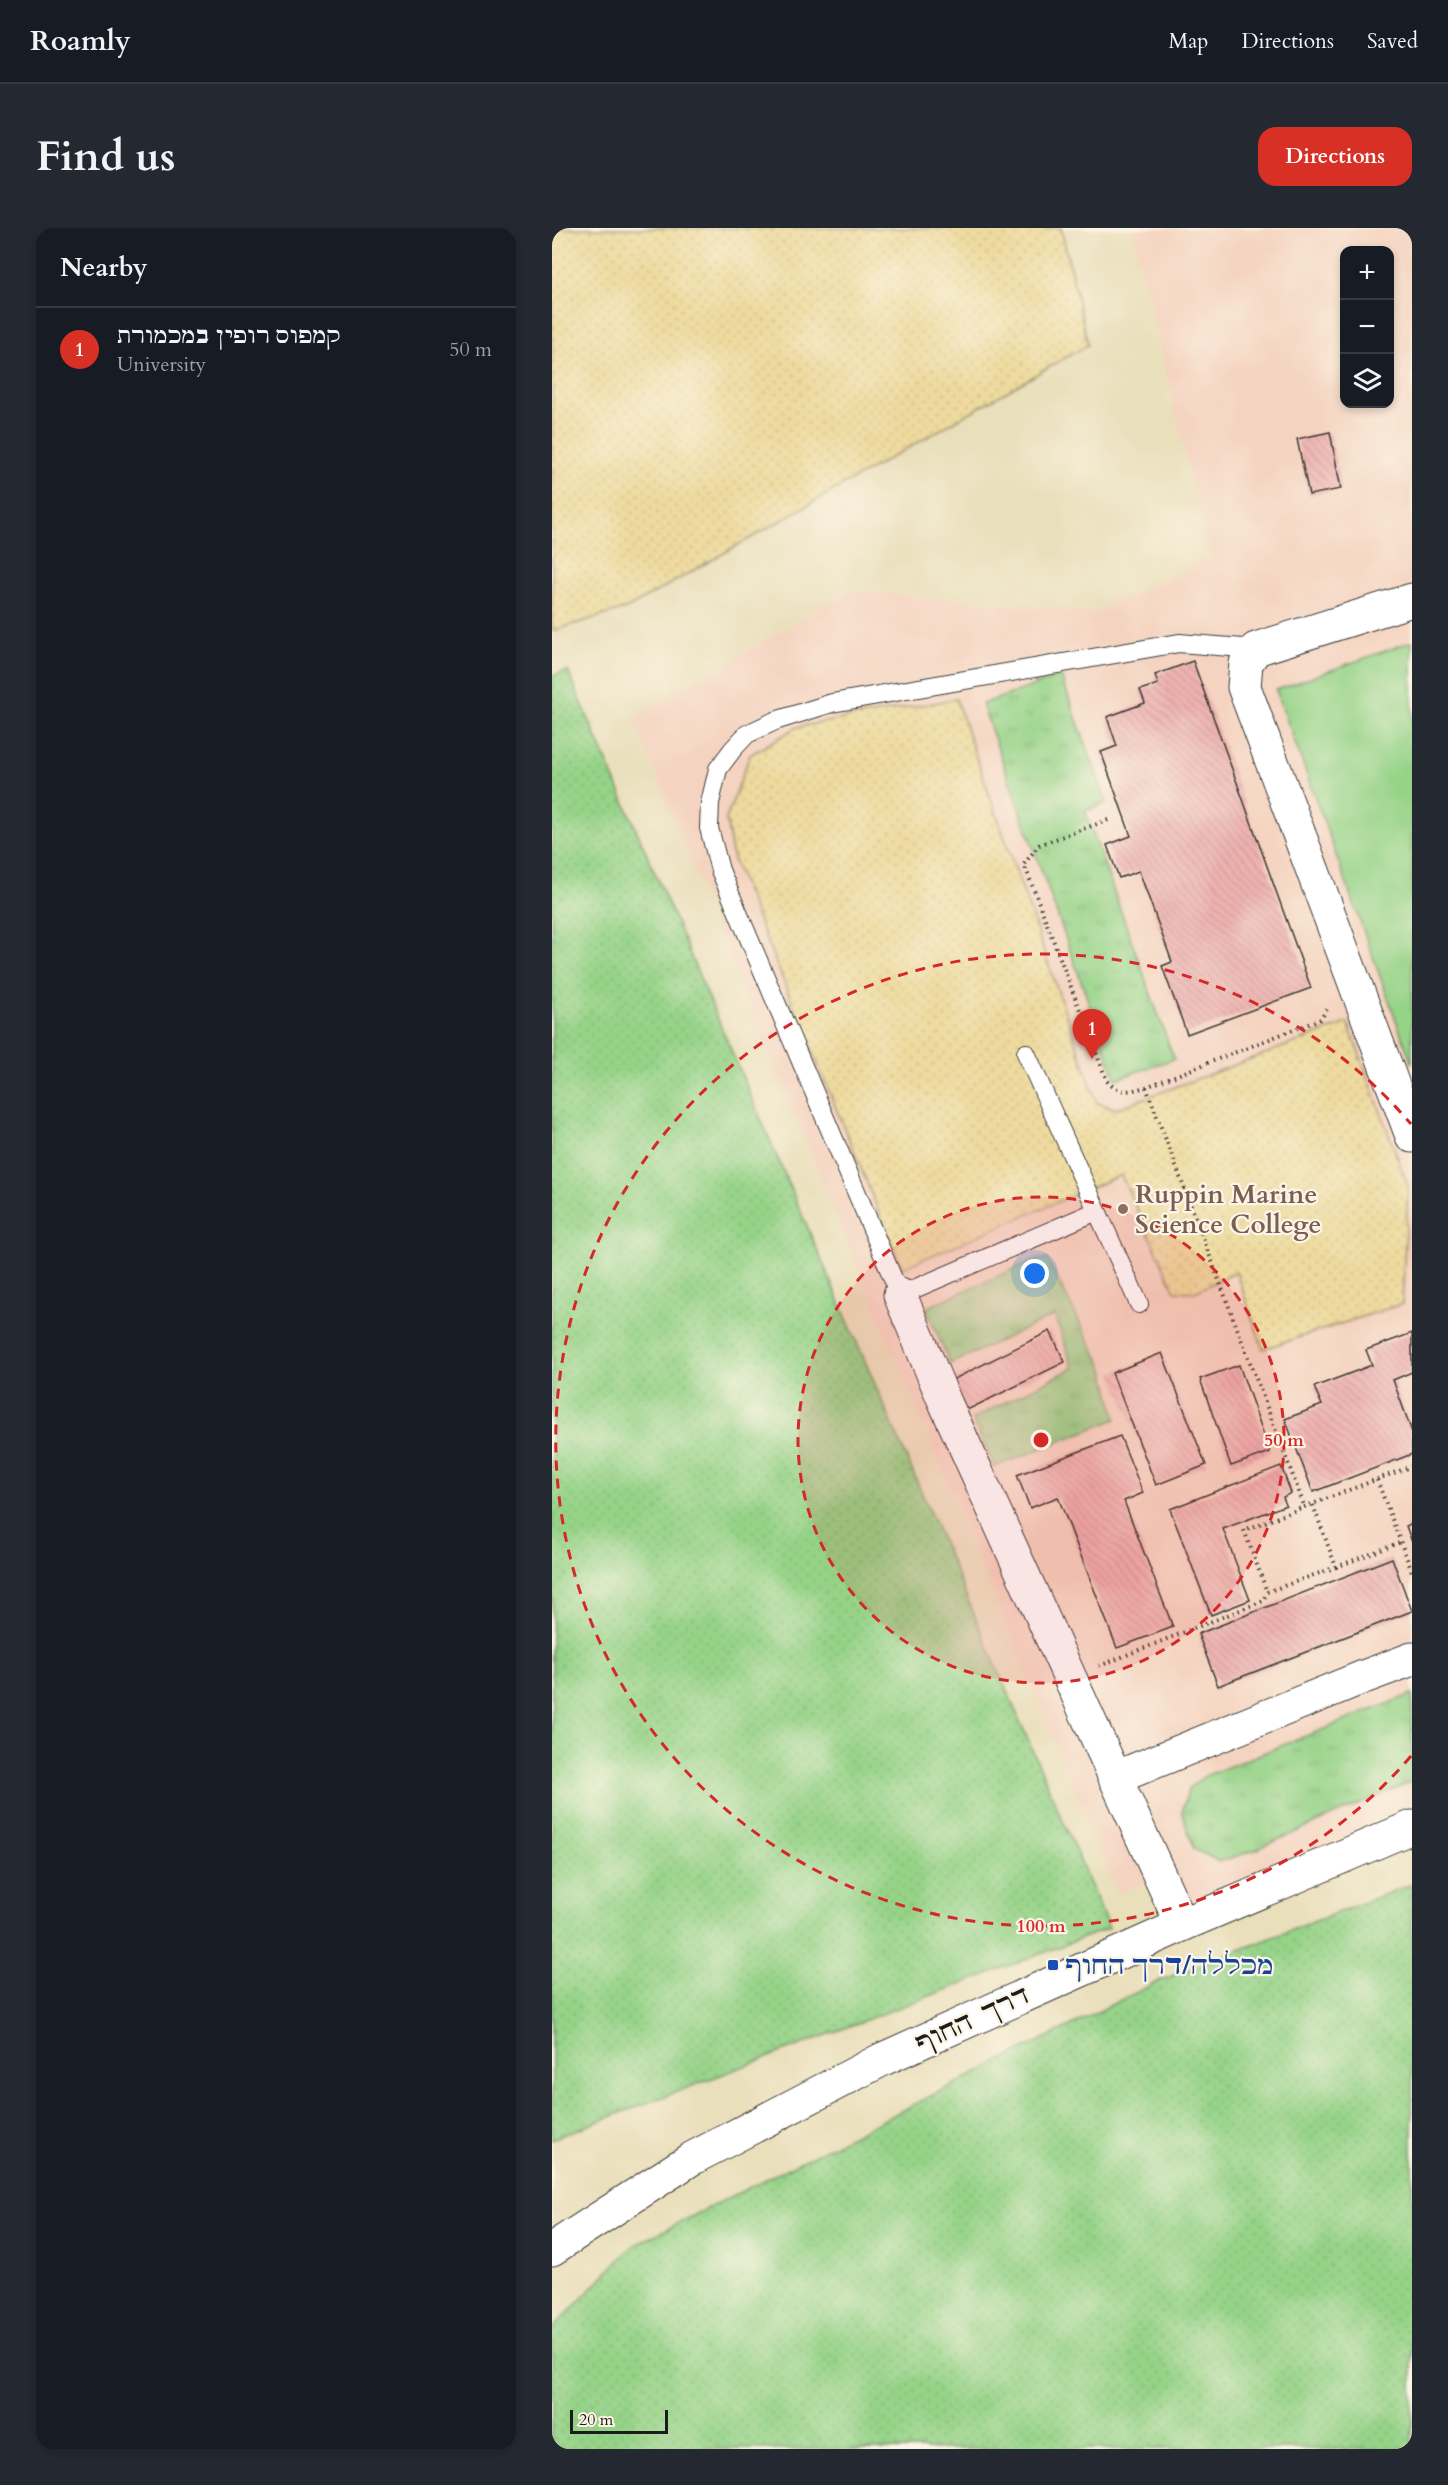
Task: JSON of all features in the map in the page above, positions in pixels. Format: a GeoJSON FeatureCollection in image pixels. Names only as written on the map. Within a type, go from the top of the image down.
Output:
{"type":"FeatureCollection","features":[{"type":"Feature","properties":{"kind":"street"},"geometry":{"type":"LineString","coordinates":[[1412,600],[1256,649],[1246,663],[1244,687],[1412,1136]]}},
{"type":"Feature","properties":{"kind":"street"},"geometry":{"type":"LineString","coordinates":[[900,1295],[944,1400],[1182,1925]]}},
{"type":"Feature","properties":{"kind":"street"},"geometry":{"type":"LineString","coordinates":[[1116,1778],[1412,1659]]}},
{"type":"Feature","properties":{"kind":"street","name":"דרך החוף"},"geometry":{"type":"LineString","coordinates":[[552,2249],[691,2159],[807,2097],[972,2018],[1412,1827]]}},
{"type":"Feature","properties":{"kind":"lane"},"geometry":{"type":"LineString","coordinates":[[1097,1211],[900,1295],[720,870],[709,828],[710,802],[718,769],[747,734],[775,721],[832,704],[1179,643],[1256,649]]}},
{"type":"Feature","properties":{"kind":"lane"},"geometry":{"type":"LineString","coordinates":[[1026,1053],[1139,1304]]}},
{"type":"Feature","properties":{"kind":"path"},"geometry":{"type":"LineString","coordinates":[[1108,820],[1039,845],[1024,864],[1107,1081],[1113,1089],[1126,1092],[1146,1087],[1321,1019],[1329,1006]]}},
{"type":"Feature","properties":{"kind":"path"},"geometry":{"type":"LineString","coordinates":[[1146,1087],[1305,1508]]}},
{"type":"Feature","properties":{"kind":"path"},"geometry":{"type":"LineString","coordinates":[[1070,1678],[1263,1601],[1267,1592],[1244,1530],[1412,1467]]}},
{"type":"Feature","properties":{"kind":"path"},"geometry":{"type":"LineString","coordinates":[[1377,1480],[1412,1572]]}},
{"type":"Feature","properties":{"kind":"path"},"geometry":{"type":"LineString","coordinates":[[1313,1505],[1336,1567]]}},
{"type":"Feature","properties":{"kind":"path"},"geometry":{"type":"LineString","coordinates":[[1267,1592],[1401,1542]]}},
{"type":"Feature","properties":{"kind":"shaded area","name":"Ruppin Marine Science College"},"geometry":{"type":"Polygon","coordinates":[[[1132,228],[1412,228],[1412,1803],[1182,1925],[1159,1875],[1118,1894],[749,1005],[633,718],[850,591],[1094,612],[1210,558],[1132,228]]]}},
{"type":"Feature","properties":{"kind":"green space"},"geometry":{"type":"Polygon","coordinates":[[[1412,641],[1412,1064],[1276,690],[1412,641]]]}},
{"type":"Feature","properties":{"kind":"green space"},"geometry":{"type":"Polygon","coordinates":[[[568,671],[1109,1928],[552,2139],[552,676],[568,671]]]}},
{"type":"Feature","properties":{"kind":"green space"},"geometry":{"type":"Polygon","coordinates":[[[1061,676],[1107,803],[1085,811],[1174,1059],[1116,1079],[982,704],[1061,676]]]}},
{"type":"Feature","properties":{"kind":"green space"},"geometry":{"type":"Polygon","coordinates":[[[1047,1259],[1104,1369],[1116,1419],[995,1467],[972,1419],[1073,1368],[1055,1315],[950,1364],[926,1308],[1034,1260],[1047,1259]]]}},
{"type":"Feature","properties":{"kind":"green space"},"geometry":{"type":"Polygon","coordinates":[[[1412,1694],[1412,1781],[1255,1850],[1219,1862],[1194,1849],[1182,1812],[1189,1788],[1205,1776],[1412,1694]]]}},
{"type":"Feature","properties":{"kind":"green space"},"geometry":{"type":"Polygon","coordinates":[[[1412,1884],[1412,2449],[552,2449],[552,2329],[633,2246],[1161,1980],[1412,1884]]]}},
{"type":"Feature","properties":{"kind":"sand"},"geometry":{"type":"Polygon","coordinates":[[[552,228],[1061,228],[1088,345],[628,608],[552,631],[552,228]]]}},
{"type":"Feature","properties":{"kind":"sand"},"geometry":{"type":"Polygon","coordinates":[[[956,699],[1097,1103],[1116,1109],[1348,1023],[1408,1186],[1402,1304],[1263,1349],[1236,1272],[1195,1292],[1175,1291],[1121,1175],[902,1268],[733,859],[726,819],[750,755],[797,727],[956,699]]]}},
{"type":"Feature","properties":{"kind":"building"},"geometry":{"type":"Polygon","coordinates":[[[1330,432],[1341,489],[1309,495],[1297,439],[1330,432]]]}},
{"type":"Feature","properties":{"kind":"building"},"geometry":{"type":"Polygon","coordinates":[[[1193,661],[1311,988],[1187,1034],[1162,966],[1172,962],[1139,871],[1119,878],[1107,845],[1131,836],[1101,752],[1117,746],[1107,717],[1145,703],[1140,690],[1158,684],[1155,675],[1193,661]]]}},
{"type":"Feature","properties":{"kind":"building"},"geometry":{"type":"Polygon","coordinates":[[[1050,1331],[1065,1362],[965,1411],[950,1381],[1050,1331]]]}},
{"type":"Feature","properties":{"kind":"building"},"geometry":{"type":"Polygon","coordinates":[[[1412,1333],[1412,1372],[1393,1380],[1412,1432],[1412,1454],[1313,1492],[1285,1419],[1322,1405],[1314,1387],[1372,1365],[1366,1350],[1412,1333]]]}},
{"type":"Feature","properties":{"kind":"building"},"geometry":{"type":"Polygon","coordinates":[[[1162,1353],[1206,1465],[1156,1485],[1112,1373],[1162,1353]]]}},
{"type":"Feature","properties":{"kind":"building"},"geometry":{"type":"Polygon","coordinates":[[[1239,1365],[1270,1452],[1231,1466],[1200,1379],[1239,1365]]]}},
{"type":"Feature","properties":{"kind":"building"},"geometry":{"type":"Polygon","coordinates":[[[1120,1436],[1143,1493],[1124,1501],[1173,1627],[1117,1648],[1058,1497],[1030,1508],[1017,1475],[1120,1436]]]}},
{"type":"Feature","properties":{"kind":"building"},"geometry":{"type":"Polygon","coordinates":[[[1281,1466],[1291,1493],[1283,1497],[1286,1505],[1223,1529],[1250,1600],[1211,1615],[1170,1509],[1281,1466]]]}},
{"type":"Feature","properties":{"kind":"building"},"geometry":{"type":"Polygon","coordinates":[[[1412,1523],[1412,1542],[1406,1526],[1412,1523]]]}},
{"type":"Feature","properties":{"kind":"building"},"geometry":{"type":"Polygon","coordinates":[[[1392,1558],[1412,1611],[1218,1686],[1198,1634],[1392,1558]]]}},
{"type":"Feature","properties":{"kind":"place","name":"קמפוס רופין במכמורת"},"geometry":{"type":"Point","coordinates":[1092,1059]}},
{"type":"Feature","properties":{"kind":"place","name":"Ruppin Marine Science College"},"geometry":{"type":"Point","coordinates":[1123,1209]}},
{"type":"Feature","properties":{"kind":"place","name":"מכללה/דרך החוף"},"geometry":{"type":"Point","coordinates":[1053,1965]}}]}
